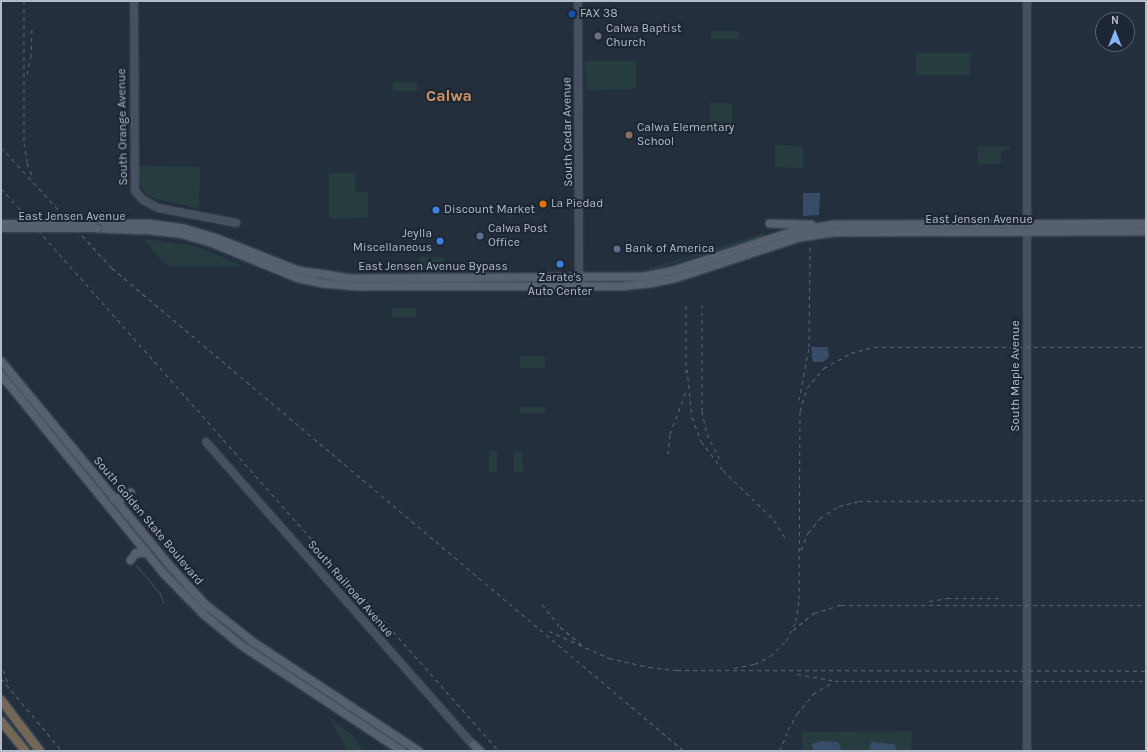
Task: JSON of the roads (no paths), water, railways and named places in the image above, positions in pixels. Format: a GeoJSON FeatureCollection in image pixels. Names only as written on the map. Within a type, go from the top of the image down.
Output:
{"type":"FeatureCollection","features":[{"type":"Feature","properties":{"kind":"highway"},"geometry":{"type":"LineString","coordinates":[[1,700],[40,751]]}},
{"type":"Feature","properties":{"kind":"highway"},"geometry":{"type":"LineString","coordinates":[[1,721],[25,751]]}},
{"type":"Feature","properties":{"kind":"main road","name":"East Jensen Avenue"},"geometry":{"type":"LineString","coordinates":[[1,223],[142,226]]}},
{"type":"Feature","properties":{"kind":"main road"},"geometry":{"type":"LineString","coordinates":[[769,223],[823,225]]}},
{"type":"Feature","properties":{"kind":"main road","name":"East Jensen Avenue"},"geometry":{"type":"LineString","coordinates":[[823,225],[1146,223]]}},
{"type":"Feature","properties":{"kind":"main road","name":"East Jensen Avenue"},"geometry":{"type":"LineString","coordinates":[[1,228],[95,225]]}},
{"type":"Feature","properties":{"kind":"main road","name":"East Jensen Avenue Bypass"},"geometry":{"type":"LineString","coordinates":[[579,282],[657,274],[792,231],[823,225]]}},
{"type":"Feature","properties":{"kind":"main road","name":"East Jensen Avenue Bypass"},"geometry":{"type":"LineString","coordinates":[[142,226],[198,231],[298,270],[330,276],[579,282],[635,285],[667,280],[812,234]]}},
{"type":"Feature","properties":{"kind":"main road","name":"East Jensen Avenue"},"geometry":{"type":"LineString","coordinates":[[812,234],[844,231],[1146,231]]}},
{"type":"Feature","properties":{"kind":"main road","name":"South Golden State Boulevard"},"geometry":{"type":"LineString","coordinates":[[1,361],[182,580],[222,618],[252,641],[419,751]]}},
{"type":"Feature","properties":{"kind":"main road","name":"South Golden State Boulevard"},"geometry":{"type":"LineString","coordinates":[[1,375],[180,592],[225,633],[402,751]]}},
{"type":"Feature","properties":{"kind":"main road"},"geometry":{"type":"LineString","coordinates":[[113,498],[124,497],[130,492]]}},
{"type":"Feature","properties":{"kind":"main road"},"geometry":{"type":"LineString","coordinates":[[130,560],[135,554],[146,552]]}},
{"type":"Feature","properties":{"kind":"main road"},"geometry":{"type":"LineString","coordinates":[[473,744],[479,751]]}},
{"type":"Feature","properties":{"kind":"street","name":"South Orange Avenue"},"geometry":{"type":"LineString","coordinates":[[134,1],[135,191],[142,200],[158,208],[237,223]]}},
{"type":"Feature","properties":{"kind":"street","name":"South Cedar Avenue"},"geometry":{"type":"LineString","coordinates":[[578,1],[579,282]]}},
{"type":"Feature","properties":{"kind":"street","name":"South Maple Avenue"},"geometry":{"type":"LineString","coordinates":[[1027,1],[1027,751]]}},
{"type":"Feature","properties":{"kind":"street","name":"South Railroad Avenue"},"geometry":{"type":"LineString","coordinates":[[206,442],[473,744]]}},
{"type":"Feature","properties":{"kind":"water"},"geometry":{"type":"Polygon","coordinates":[[[803,193],[820,193],[819,215],[803,216],[803,193]]]}},
{"type":"Feature","properties":{"kind":"water"},"geometry":{"type":"Polygon","coordinates":[[[811,347],[828,347],[829,357],[823,362],[813,362],[811,347]]]}},
{"type":"Feature","properties":{"kind":"water"},"geometry":{"type":"Polygon","coordinates":[[[821,741],[838,742],[842,751],[813,751],[812,744],[821,741]]]}},
{"type":"Feature","properties":{"kind":"water"},"geometry":{"type":"Polygon","coordinates":[[[871,742],[894,744],[897,751],[869,751],[871,742]]]}},
{"type":"Feature","properties":{"kind":"waterway"},"geometry":{"type":"LineString","coordinates":[[136,565],[160,594],[163,602]]}},
{"type":"Feature","properties":{"kind":"railway"},"geometry":{"type":"LineString","coordinates":[[24,1],[24,143],[27,163],[33,178]]}},
{"type":"Feature","properties":{"kind":"railway"},"geometry":{"type":"LineString","coordinates":[[27,74],[31,57],[32,28]]}},
{"type":"Feature","properties":{"kind":"railway"},"geometry":{"type":"LineString","coordinates":[[1,147],[112,268],[684,751]]}},
{"type":"Feature","properties":{"kind":"railway"},"geometry":{"type":"LineString","coordinates":[[1,188],[499,751]]}},
{"type":"Feature","properties":{"kind":"railway"},"geometry":{"type":"LineString","coordinates":[[799,400],[809,347],[810,247]]}},
{"type":"Feature","properties":{"kind":"railway"},"geometry":{"type":"LineString","coordinates":[[702,304],[702,411],[707,434],[719,458]]}},
{"type":"Feature","properties":{"kind":"railway"},"geometry":{"type":"LineString","coordinates":[[686,305],[686,373]]}},
{"type":"Feature","properties":{"kind":"railway"},"geometry":{"type":"LineString","coordinates":[[734,668],[755,664],[770,656],[786,641],[796,621],[799,599],[800,411],[807,388],[824,368],[851,353],[874,347],[1146,347]]}},
{"type":"Feature","properties":{"kind":"railway"},"geometry":{"type":"LineString","coordinates":[[687,369],[692,417],[701,441],[723,470],[774,520],[786,539]]}},
{"type":"Feature","properties":{"kind":"railway"},"geometry":{"type":"LineString","coordinates":[[668,454],[670,434],[686,391]]}},
{"type":"Feature","properties":{"kind":"railway"},"geometry":{"type":"LineString","coordinates":[[801,550],[808,533],[820,518],[839,506],[859,501],[1146,500]]}},
{"type":"Feature","properties":{"kind":"railway"},"geometry":{"type":"LineString","coordinates":[[929,601],[947,598],[999,598]]}},
{"type":"Feature","properties":{"kind":"railway"},"geometry":{"type":"LineString","coordinates":[[542,604],[560,627],[581,644]]}},
{"type":"Feature","properties":{"kind":"railway"},"geometry":{"type":"LineString","coordinates":[[793,630],[814,613],[841,605],[1146,605]]}},
{"type":"Feature","properties":{"kind":"railway"},"geometry":{"type":"LineString","coordinates":[[549,631],[609,658],[649,667],[677,670],[1146,671]]}},
{"type":"Feature","properties":{"kind":"railway"},"geometry":{"type":"LineString","coordinates":[[3,670],[8,683]]}},
{"type":"Feature","properties":{"kind":"railway"},"geometry":{"type":"LineString","coordinates":[[797,674],[835,681],[1146,681]]}},
{"type":"Feature","properties":{"kind":"railway"},"geometry":{"type":"LineString","coordinates":[[1,678],[62,751]]}},
{"type":"Feature","properties":{"kind":"railway"},"geometry":{"type":"LineString","coordinates":[[780,751],[788,730],[797,714],[813,694],[833,682]]}},
{"type":"Feature","properties":{"kind":"place","name":"FAX 38"},"geometry":{"type":"Point","coordinates":[572,14]}},
{"type":"Feature","properties":{"kind":"place","name":"Calwa Baptist Church"},"geometry":{"type":"Point","coordinates":[598,36]}},
{"type":"Feature","properties":{"kind":"place","name":"Calwa Elementary School"},"geometry":{"type":"Point","coordinates":[629,135]}},
{"type":"Feature","properties":{"kind":"place","name":"La Piedad"},"geometry":{"type":"Point","coordinates":[543,204]}},
{"type":"Feature","properties":{"kind":"place","name":"Discount Market"},"geometry":{"type":"Point","coordinates":[436,210]}},
{"type":"Feature","properties":{"kind":"place","name":"Calwa Post Office"},"geometry":{"type":"Point","coordinates":[480,236]}},
{"type":"Feature","properties":{"kind":"place","name":"Jeylla Miscellaneous"},"geometry":{"type":"Point","coordinates":[440,241]}},
{"type":"Feature","properties":{"kind":"place","name":"Bank of America"},"geometry":{"type":"Point","coordinates":[617,249]}},
{"type":"Feature","properties":{"kind":"place","name":"Zarate's Auto Center"},"geometry":{"type":"Point","coordinates":[560,264]}},
{"type":"Feature","properties":{"kind":"district","name":"Calwa"},"geometry":{"type":"Point","coordinates":[449,96]}}]}
